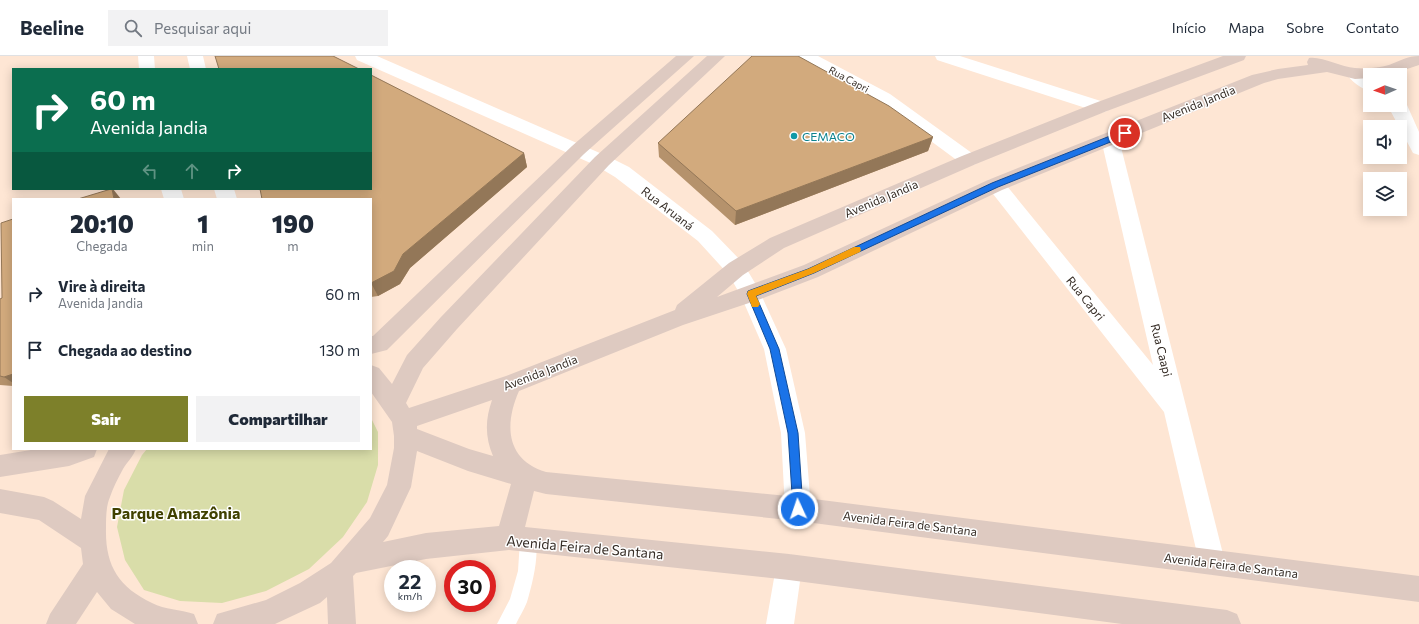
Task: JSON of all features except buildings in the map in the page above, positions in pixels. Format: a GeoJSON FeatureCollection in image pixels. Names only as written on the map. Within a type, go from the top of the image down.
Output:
{"type":"FeatureCollection","features":[{"type":"Feature","properties":{"kind":"street"},"geometry":{"type":"LineString","coordinates":[[146,56],[147,68]]}},
{"type":"Feature","properties":{"kind":"street"},"geometry":{"type":"LineString","coordinates":[[195,56],[198,68]]}},
{"type":"Feature","properties":{"kind":"street","name":"Rua Aruaná"},"geometry":{"type":"LineString","coordinates":[[363,56],[602,161],[622,172],[705,236],[736,269],[751,294],[774,349],[793,433],[798,509]]}},
{"type":"Feature","properties":{"kind":"street"},"geometry":{"type":"LineString","coordinates":[[372,345],[379,344],[578,150],[686,56]]}},
{"type":"Feature","properties":{"kind":"street"},"geometry":{"type":"LineString","coordinates":[[227,624],[268,613],[310,593],[344,567],[379,527],[399,487],[406,448],[402,420],[415,362],[469,302],[602,161],[717,56]]}},
{"type":"Feature","properties":{"kind":"street","name":"Rua Capri"},"geometry":{"type":"LineString","coordinates":[[806,56],[884,98],[969,160]]}},
{"type":"Feature","properties":{"kind":"street"},"geometry":{"type":"LineString","coordinates":[[943,56],[1101,107]]}},
{"type":"Feature","properties":{"kind":"street","name":"Avenida Jandia"},"geometry":{"type":"LineString","coordinates":[[675,319],[736,269],[777,243],[969,160],[1101,107],[1238,56]]}},
{"type":"Feature","properties":{"kind":"street"},"geometry":{"type":"LineString","coordinates":[[1303,56],[1328,67],[1354,73],[1363,73]]}},
{"type":"Feature","properties":{"kind":"street"},"geometry":{"type":"LineString","coordinates":[[1402,68],[1419,59]]}},
{"type":"Feature","properties":{"kind":"street","name":"Avenida Jandia"},"geometry":{"type":"LineString","coordinates":[[402,420],[511,384],[675,319],[751,294],[811,271],[995,185],[1258,79],[1278,74],[1328,67]]}},
{"type":"Feature","properties":{"kind":"street"},"geometry":{"type":"LineString","coordinates":[[1354,73],[1363,80]]}},
{"type":"Feature","properties":{"kind":"street"},"geometry":{"type":"LineString","coordinates":[[1399,112],[1419,149]]}},
{"type":"Feature","properties":{"kind":"street","name":"Rua Caapi"},"geometry":{"type":"LineString","coordinates":[[1110,139],[1177,410],[1212,562]]}},
{"type":"Feature","properties":{"kind":"street","name":"Rua Capri"},"geometry":{"type":"LineString","coordinates":[[995,185],[1177,410]]}},
{"type":"Feature","properties":{"kind":"street"},"geometry":{"type":"LineString","coordinates":[[437,289],[433,307],[439,313],[453,310],[469,302]]}},
{"type":"Feature","properties":{"kind":"street"},"geometry":{"type":"LineString","coordinates":[[372,376],[402,420]]}},
{"type":"Feature","properties":{"kind":"street"},"geometry":{"type":"LineString","coordinates":[[511,384],[502,402],[498,420],[504,454],[525,477],[518,539]]}},
{"type":"Feature","properties":{"kind":"street","name":"Avenida Feira de Santana"},"geometry":{"type":"LineString","coordinates":[[402,420],[468,460],[546,483],[798,509],[1419,588]]}},
{"type":"Feature","properties":{"kind":"street"},"geometry":{"type":"LineString","coordinates":[[0,466],[69,455],[82,450]]}},
{"type":"Feature","properties":{"kind":"street"},"geometry":{"type":"LineString","coordinates":[[123,450],[115,458],[96,499],[92,541],[97,567],[113,592],[138,612],[169,624],[184,624]]}},
{"type":"Feature","properties":{"kind":"street"},"geometry":{"type":"LineString","coordinates":[[0,501],[44,509],[92,541]]}},
{"type":"Feature","properties":{"kind":"street","name":"Avenida Feira de Santana"},"geometry":{"type":"LineString","coordinates":[[344,567],[426,546],[518,539],[789,567],[1224,624]]}},
{"type":"Feature","properties":{"kind":"street"},"geometry":{"type":"LineString","coordinates":[[60,624],[97,567]]}},
{"type":"Feature","properties":{"kind":"street"},"geometry":{"type":"LineString","coordinates":[[342,624],[344,567]]}},
{"type":"Feature","properties":{"kind":"street"},"geometry":{"type":"LineString","coordinates":[[780,624],[789,567]]}},
{"type":"Feature","properties":{"kind":"lane"},"geometry":{"type":"LineString","coordinates":[[506,624],[518,602],[526,571],[518,539]]}},
{"type":"Feature","properties":{"kind":"green space"},"geometry":{"type":"Polygon","coordinates":[[[372,420],[378,432],[378,465],[367,502],[343,537],[309,569],[266,591],[222,603],[180,601],[144,590],[125,560],[117,527],[124,490],[142,455],[146,450],[372,450],[372,420]]]}},
{"type":"Feature","properties":{"kind":"slow traffic"},"geometry":{"type":"LineString","coordinates":[[755,304],[751,294],[811,271],[857,250]]}},
{"type":"Feature","properties":{"kind":"place","name":"CEMACO"},"geometry":{"type":"Point","coordinates":[794,136]}},
{"type":"Feature","properties":{"kind":"district","name":"Parque Amazônia"},"geometry":{"type":"Point","coordinates":[176,512]}},
{"type":"Feature","properties":{"kind":"route"},"geometry":{"type":"LineString","coordinates":[[798,509],[793,433],[774,349],[751,294],[811,271],[995,185],[1125,133]]}}]}
